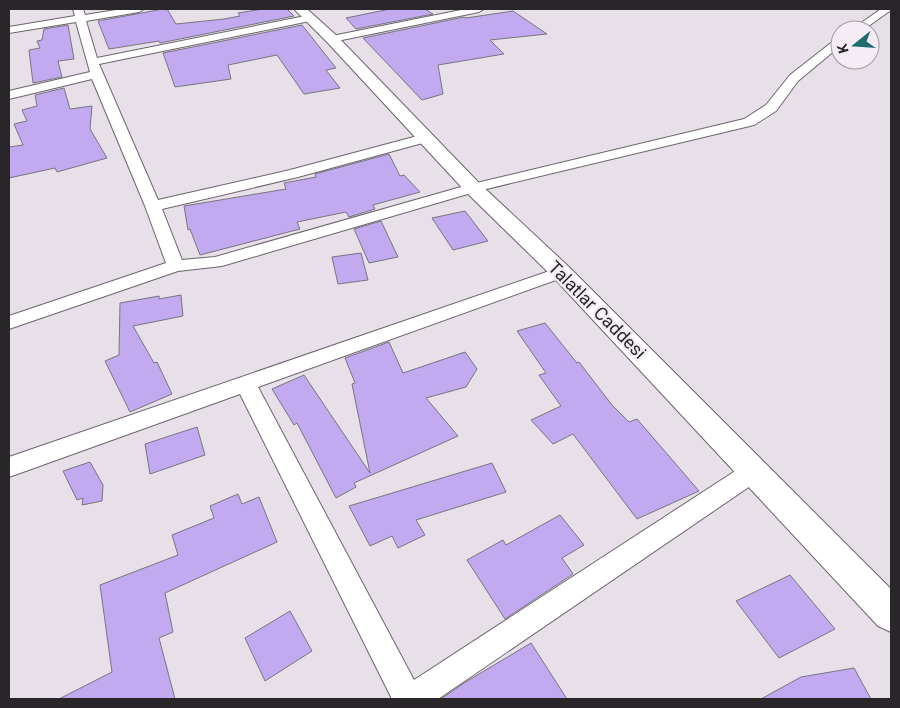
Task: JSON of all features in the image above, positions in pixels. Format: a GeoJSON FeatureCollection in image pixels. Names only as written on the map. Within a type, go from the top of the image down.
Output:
{"type":"FeatureCollection","features":[{"type":"Feature","properties":{"kind":"street"},"geometry":{"type":"LineString","coordinates":[[9,30],[80,14],[139,9]]}},
{"type":"Feature","properties":{"kind":"street"},"geometry":{"type":"LineString","coordinates":[[332,39],[479,9]]}},
{"type":"Feature","properties":{"kind":"street"},"geometry":{"type":"LineString","coordinates":[[870,20],[886,9]]}},
{"type":"Feature","properties":{"kind":"street"},"geometry":{"type":"LineString","coordinates":[[9,95],[95,68],[305,13]]}},
{"type":"Feature","properties":{"kind":"street","name":"Talatlar Caddesi"},"geometry":{"type":"LineString","coordinates":[[305,13],[473,188],[561,272],[891,614]]}},
{"type":"Feature","properties":{"kind":"street"},"geometry":{"type":"LineString","coordinates":[[80,14],[95,68],[176,266]]}},
{"type":"Feature","properties":{"kind":"street"},"geometry":{"type":"LineString","coordinates":[[9,323],[176,266],[216,262],[473,188],[749,122],[771,108],[794,78],[830,50]]}},
{"type":"Feature","properties":{"kind":"street"},"geometry":{"type":"LineString","coordinates":[[153,206],[293,174],[425,138]]}},
{"type":"Feature","properties":{"kind":"street"},"geometry":{"type":"LineString","coordinates":[[9,467],[561,272]]}},
{"type":"Feature","properties":{"kind":"street"},"geometry":{"type":"LineString","coordinates":[[246,384],[410,699],[754,471]]}},
{"type":"Feature","properties":{"kind":"building"},"geometry":{"type":"Polygon","coordinates":[[[167,9],[176,24],[224,19],[240,16],[238,13],[263,9],[287,9],[294,16],[160,43],[159,41],[109,49],[98,21],[167,9]]]}},
{"type":"Feature","properties":{"kind":"building"},"geometry":{"type":"Polygon","coordinates":[[[390,9],[425,9],[433,14],[356,29],[346,18],[390,9]]]}},
{"type":"Feature","properties":{"kind":"building"},"geometry":{"type":"Polygon","coordinates":[[[513,11],[547,34],[490,40],[504,54],[438,65],[443,94],[422,100],[363,38],[464,17],[513,11]]]}},
{"type":"Feature","properties":{"kind":"building"},"geometry":{"type":"Polygon","coordinates":[[[68,25],[74,59],[58,61],[62,77],[33,83],[29,50],[40,48],[37,41],[42,40],[44,29],[68,25]]]}},
{"type":"Feature","properties":{"kind":"building"},"geometry":{"type":"Polygon","coordinates":[[[302,25],[336,68],[326,70],[340,88],[304,94],[277,55],[228,65],[231,79],[175,87],[163,53],[302,25]]]}},
{"type":"Feature","properties":{"kind":"building"},"geometry":{"type":"Polygon","coordinates":[[[64,88],[70,109],[92,106],[90,129],[107,158],[57,172],[55,168],[9,178],[9,147],[23,145],[14,124],[27,121],[22,110],[37,106],[35,95],[64,88]]]}},
{"type":"Feature","properties":{"kind":"building"},"geometry":{"type":"Polygon","coordinates":[[[389,154],[400,176],[404,175],[420,192],[373,205],[375,209],[349,217],[346,212],[297,222],[300,229],[200,255],[190,229],[188,230],[184,206],[286,189],[284,183],[316,177],[315,174],[389,154]]]}},
{"type":"Feature","properties":{"kind":"building"},"geometry":{"type":"Polygon","coordinates":[[[465,211],[488,241],[453,250],[432,218],[465,211]]]}},
{"type":"Feature","properties":{"kind":"building"},"geometry":{"type":"Polygon","coordinates":[[[381,221],[398,257],[369,263],[354,229],[381,221]]]}},
{"type":"Feature","properties":{"kind":"building"},"geometry":{"type":"Polygon","coordinates":[[[361,253],[368,280],[338,284],[332,257],[361,253]]]}},
{"type":"Feature","properties":{"kind":"building"},"geometry":{"type":"Polygon","coordinates":[[[181,295],[183,316],[133,326],[154,363],[157,362],[172,394],[130,412],[105,361],[119,355],[120,303],[159,296],[159,299],[181,295]]]}},
{"type":"Feature","properties":{"kind":"building"},"geometry":{"type":"Polygon","coordinates":[[[545,323],[577,363],[579,362],[612,405],[629,422],[637,419],[699,491],[637,519],[573,434],[553,444],[531,420],[561,406],[539,375],[546,373],[517,331],[545,323]]]}},
{"type":"Feature","properties":{"kind":"building"},"geometry":{"type":"Polygon","coordinates":[[[389,342],[403,373],[465,352],[477,369],[466,387],[426,398],[458,436],[354,483],[356,487],[336,498],[297,423],[294,425],[272,389],[304,375],[370,473],[352,384],[355,383],[345,358],[389,342]]]}},
{"type":"Feature","properties":{"kind":"building"},"geometry":{"type":"Polygon","coordinates":[[[197,427],[205,455],[150,474],[145,444],[197,427]]]}},
{"type":"Feature","properties":{"kind":"building"},"geometry":{"type":"Polygon","coordinates":[[[90,462],[103,485],[102,501],[82,505],[83,498],[77,500],[63,471],[90,462]]]}},
{"type":"Feature","properties":{"kind":"building"},"geometry":{"type":"Polygon","coordinates":[[[492,463],[506,492],[416,520],[425,535],[398,548],[392,536],[370,546],[349,506],[492,463]]]}},
{"type":"Feature","properties":{"kind":"building"},"geometry":{"type":"Polygon","coordinates":[[[238,494],[242,504],[259,497],[277,542],[165,593],[173,632],[159,638],[175,699],[59,699],[112,672],[100,585],[178,555],[172,535],[214,518],[210,506],[238,494]]]}},
{"type":"Feature","properties":{"kind":"building"},"geometry":{"type":"Polygon","coordinates":[[[560,515],[584,545],[562,558],[573,574],[505,619],[467,560],[503,540],[506,545],[560,515]]]}},
{"type":"Feature","properties":{"kind":"building"},"geometry":{"type":"Polygon","coordinates":[[[790,575],[835,629],[779,658],[736,601],[790,575]]]}},
{"type":"Feature","properties":{"kind":"building"},"geometry":{"type":"Polygon","coordinates":[[[290,611],[312,651],[265,681],[245,638],[290,611]]]}},
{"type":"Feature","properties":{"kind":"building"},"geometry":{"type":"Polygon","coordinates":[[[531,643],[567,699],[441,699],[464,683],[531,643]]]}},
{"type":"Feature","properties":{"kind":"building"},"geometry":{"type":"Polygon","coordinates":[[[854,668],[871,699],[761,699],[801,677],[854,668]]]}}]}
